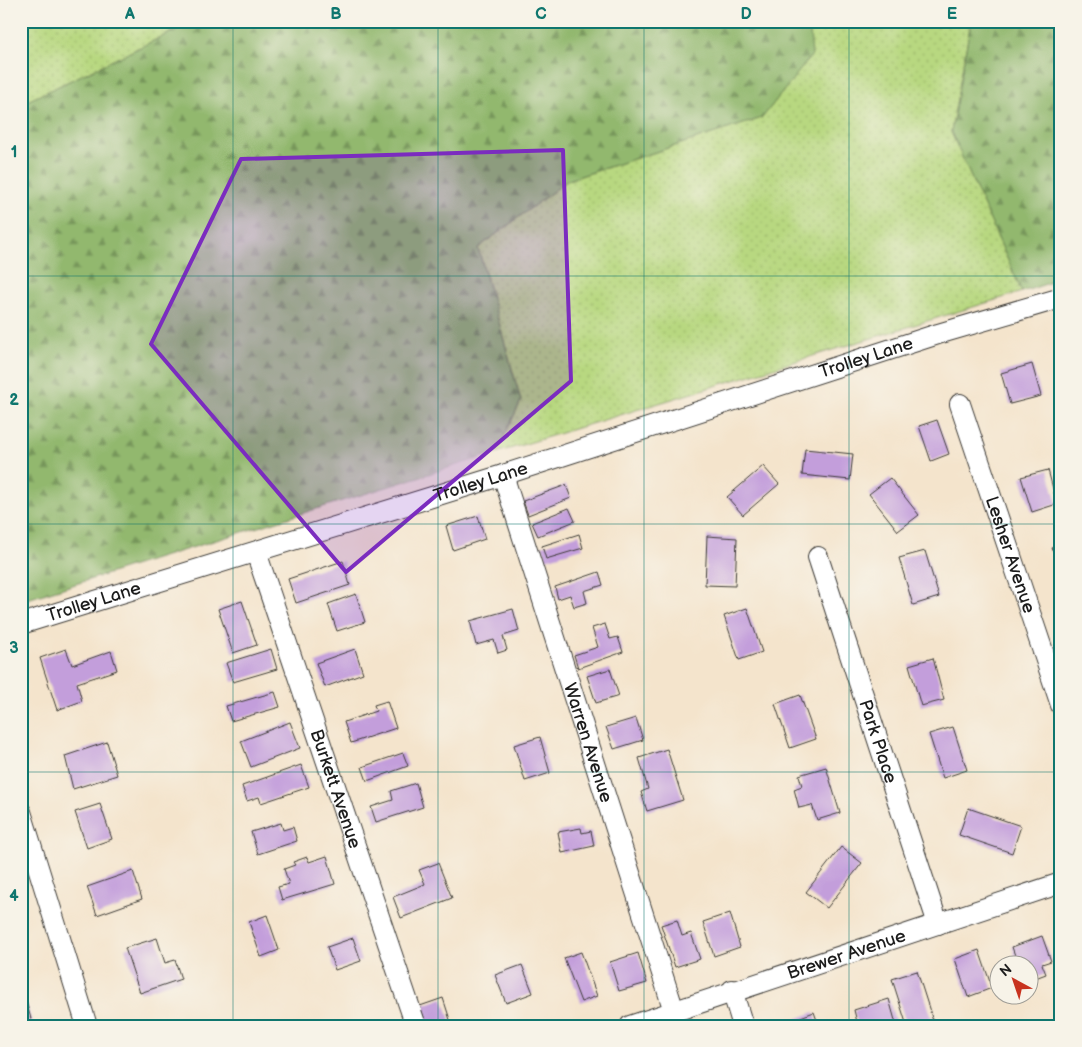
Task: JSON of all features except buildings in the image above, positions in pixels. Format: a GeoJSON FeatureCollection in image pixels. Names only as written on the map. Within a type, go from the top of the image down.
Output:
{"type":"FeatureCollection","features":[{"type":"Feature","properties":{"kind":"street","name":"Trolley Lane"},"geometry":{"type":"LineString","coordinates":[[21,624],[503,475],[938,334],[1061,298]]}},
{"type":"Feature","properties":{"kind":"street","name":"Lesher Avenue"},"geometry":{"type":"LineString","coordinates":[[960,404],[1061,705]]}},
{"type":"Feature","properties":{"kind":"street","name":"Warren Avenue"},"geometry":{"type":"LineString","coordinates":[[503,475],[674,1012]]}},
{"type":"Feature","properties":{"kind":"street","name":"Burkett Avenue"},"geometry":{"type":"LineString","coordinates":[[256,552],[416,1026]]}},
{"type":"Feature","properties":{"kind":"street","name":"Park Place"},"geometry":{"type":"LineString","coordinates":[[818,557],[938,924]]}},
{"type":"Feature","properties":{"kind":"street"},"geometry":{"type":"LineString","coordinates":[[21,812],[87,1026]]}},
{"type":"Feature","properties":{"kind":"street","name":"Brewer Avenue"},"geometry":{"type":"LineString","coordinates":[[630,1026],[732,990],[1061,883]]}},
{"type":"Feature","properties":{"kind":"street"},"geometry":{"type":"LineString","coordinates":[[732,990],[743,1026]]}},
{"type":"Feature","properties":{"kind":"highlighted area"},"geometry":{"type":"Polygon","coordinates":[[[563,150],[571,381],[346,572],[151,344],[241,159],[563,150]]]}},
{"type":"Feature","properties":{"kind":"green space"},"geometry":{"type":"Polygon","coordinates":[[[21,21],[195,21],[21,104],[21,21]]]}},
{"type":"Feature","properties":{"kind":"green space"},"geometry":{"type":"Polygon","coordinates":[[[195,21],[809,21],[812,55],[762,118],[568,180],[478,248],[521,401],[496,453],[21,601],[21,104],[195,21]]]}},
{"type":"Feature","properties":{"kind":"green space"},"geometry":{"type":"Polygon","coordinates":[[[809,21],[971,21],[951,132],[1022,292],[496,453],[521,401],[478,248],[568,180],[762,118],[811,55],[809,21]]]}},
{"type":"Feature","properties":{"kind":"green space"},"geometry":{"type":"Polygon","coordinates":[[[971,21],[1061,21],[1061,279],[1022,292],[951,132],[971,21]]]}}]}
